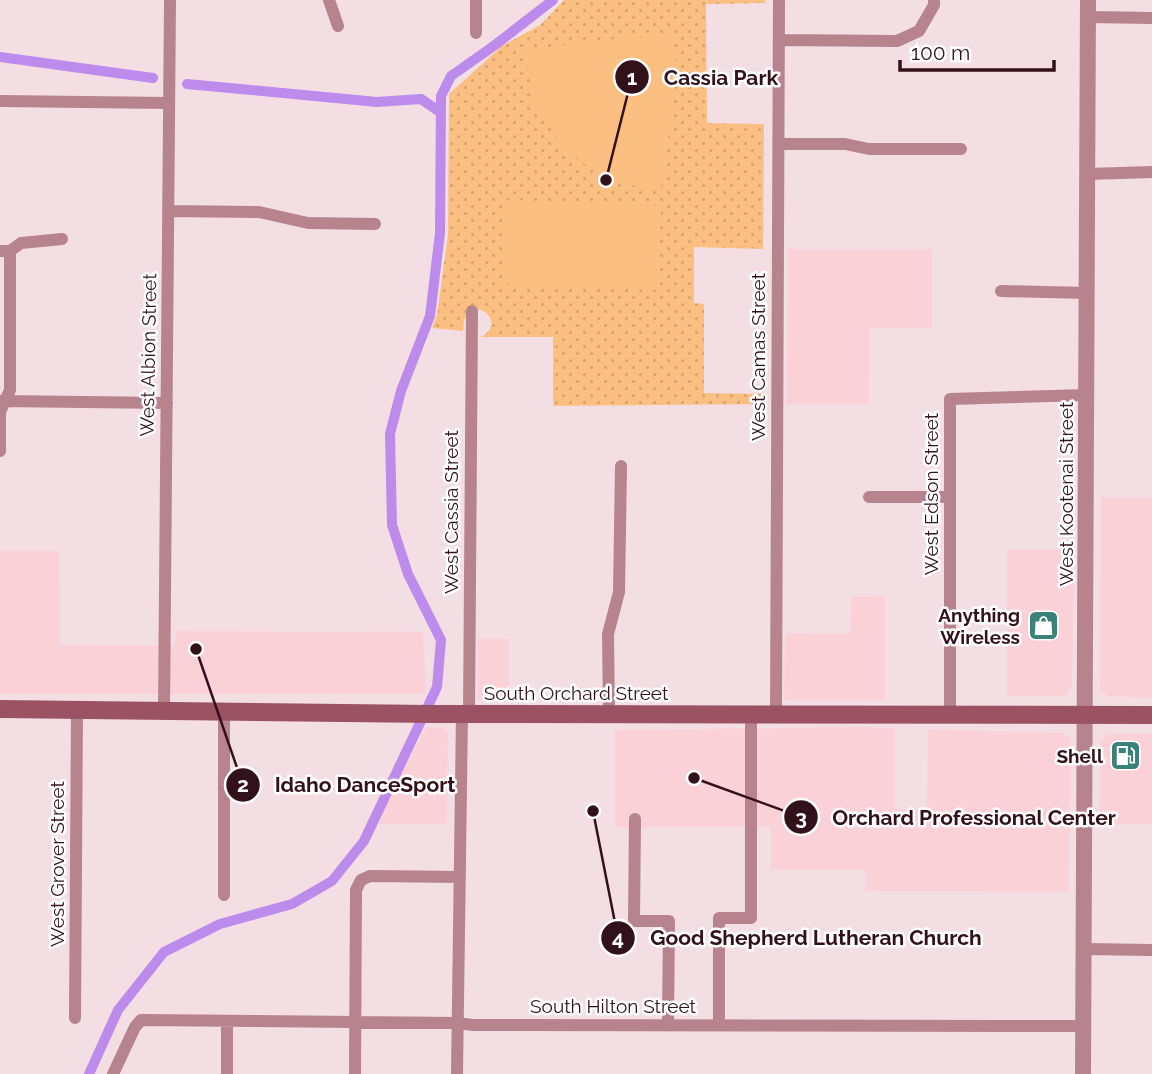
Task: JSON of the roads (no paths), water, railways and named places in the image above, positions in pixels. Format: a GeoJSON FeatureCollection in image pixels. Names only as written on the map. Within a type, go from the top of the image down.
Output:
{"type":"FeatureCollection","features":[{"type":"Feature","properties":{"kind":"main road","name":"South Orchard Street"},"geometry":{"type":"LineString","coordinates":[[0,709],[1152,715]]}},
{"type":"Feature","properties":{"kind":"street","name":"West Albion Street"},"geometry":{"type":"LineString","coordinates":[[164,711],[170,0]]}},
{"type":"Feature","properties":{"kind":"street"},"geometry":{"type":"LineString","coordinates":[[329,0],[338,26]]}},
{"type":"Feature","properties":{"kind":"street"},"geometry":{"type":"LineString","coordinates":[[476,0],[476,33]]}},
{"type":"Feature","properties":{"kind":"street","name":"West Camas Street"},"geometry":{"type":"LineString","coordinates":[[776,713],[779,0]]}},
{"type":"Feature","properties":{"kind":"street"},"geometry":{"type":"LineString","coordinates":[[779,40],[897,41],[919,31],[934,5],[934,0]]}},
{"type":"Feature","properties":{"kind":"street","name":"West Kootenai Street"},"geometry":{"type":"LineString","coordinates":[[1083,1074],[1087,715],[1088,0]]}},
{"type":"Feature","properties":{"kind":"street"},"geometry":{"type":"LineString","coordinates":[[1088,17],[1152,18]]}},
{"type":"Feature","properties":{"kind":"street"},"geometry":{"type":"LineString","coordinates":[[0,101],[169,103]]}},
{"type":"Feature","properties":{"kind":"street"},"geometry":{"type":"LineString","coordinates":[[779,144],[845,144],[869,149],[961,149]]}},
{"type":"Feature","properties":{"kind":"street"},"geometry":{"type":"LineString","coordinates":[[1088,174],[1152,172]]}},
{"type":"Feature","properties":{"kind":"street"},"geometry":{"type":"LineString","coordinates":[[168,211],[258,212],[308,223],[375,224]]}},
{"type":"Feature","properties":{"kind":"street"},"geometry":{"type":"LineString","coordinates":[[0,451],[0,412],[10,390],[5,251],[21,243],[62,239]]}},
{"type":"Feature","properties":{"kind":"street"},"geometry":{"type":"LineString","coordinates":[[1001,291],[1087,293]]}},
{"type":"Feature","properties":{"kind":"street","name":"West Cassia Street"},"geometry":{"type":"LineString","coordinates":[[457,1074],[472,311]]}},
{"type":"Feature","properties":{"kind":"street","name":"West Edson Street"},"geometry":{"type":"LineString","coordinates":[[950,715],[950,399],[1087,396]]}},
{"type":"Feature","properties":{"kind":"street"},"geometry":{"type":"LineString","coordinates":[[3,401],[167,403]]}},
{"type":"Feature","properties":{"kind":"street"},"geometry":{"type":"LineString","coordinates":[[609,713],[608,634],[618,592],[621,466]]}},
{"type":"Feature","properties":{"kind":"street"},"geometry":{"type":"LineString","coordinates":[[869,497],[950,497]]}},
{"type":"Feature","properties":{"kind":"street","name":"West Grover Street"},"geometry":{"type":"LineString","coordinates":[[75,1018],[77,710]]}},
{"type":"Feature","properties":{"kind":"street"},"geometry":{"type":"LineString","coordinates":[[224,711],[224,895]]}},
{"type":"Feature","properties":{"kind":"street"},"geometry":{"type":"LineString","coordinates":[[719,1025],[719,918],[751,918],[751,713]]}},
{"type":"Feature","properties":{"kind":"street"},"geometry":{"type":"LineString","coordinates":[[635,819],[634,921],[669,921],[668,1025]]}},
{"type":"Feature","properties":{"kind":"street"},"geometry":{"type":"LineString","coordinates":[[355,1074],[356,890],[361,880],[370,876],[460,877]]}},
{"type":"Feature","properties":{"kind":"street"},"geometry":{"type":"LineString","coordinates":[[1085,949],[1152,950]]}},
{"type":"Feature","properties":{"kind":"street","name":"South Hilton Street"},"geometry":{"type":"LineString","coordinates":[[113,1074],[135,1027],[141,1020],[473,1025],[1084,1026]]}},
{"type":"Feature","properties":{"kind":"street"},"geometry":{"type":"LineString","coordinates":[[227,1021],[227,1074]]}},
{"type":"Feature","properties":{"kind":"waterway"},"geometry":{"type":"LineString","coordinates":[[89,1074],[118,1010],[164,952],[220,924],[292,904],[332,881],[364,841],[437,687],[441,640],[408,574],[392,525],[390,434],[401,391],[430,316],[440,233],[441,96],[451,76],[553,0]]}},
{"type":"Feature","properties":{"kind":"waterway"},"geometry":{"type":"LineString","coordinates":[[0,57],[153,78]]}},
{"type":"Feature","properties":{"kind":"waterway"},"geometry":{"type":"LineString","coordinates":[[187,84],[377,102],[421,99],[440,112]]}},
{"type":"Feature","properties":{"kind":"place","name":"Cassia Park"},"geometry":{"type":"Point","coordinates":[606,180]}},
{"type":"Feature","properties":{"kind":"place","name":"Anything Wireless"},"geometry":{"type":"Point","coordinates":[1043,626]}},
{"type":"Feature","properties":{"kind":"place","name":"Idaho DanceSport"},"geometry":{"type":"Point","coordinates":[196,649]}},
{"type":"Feature","properties":{"kind":"place","name":"Shell"},"geometry":{"type":"Point","coordinates":[1126,756]}},
{"type":"Feature","properties":{"kind":"place","name":"Orchard Professional Center"},"geometry":{"type":"Point","coordinates":[694,778]}},
{"type":"Feature","properties":{"kind":"place","name":"Good Shepherd Lutheran Church"},"geometry":{"type":"Point","coordinates":[593,811]}}]}
